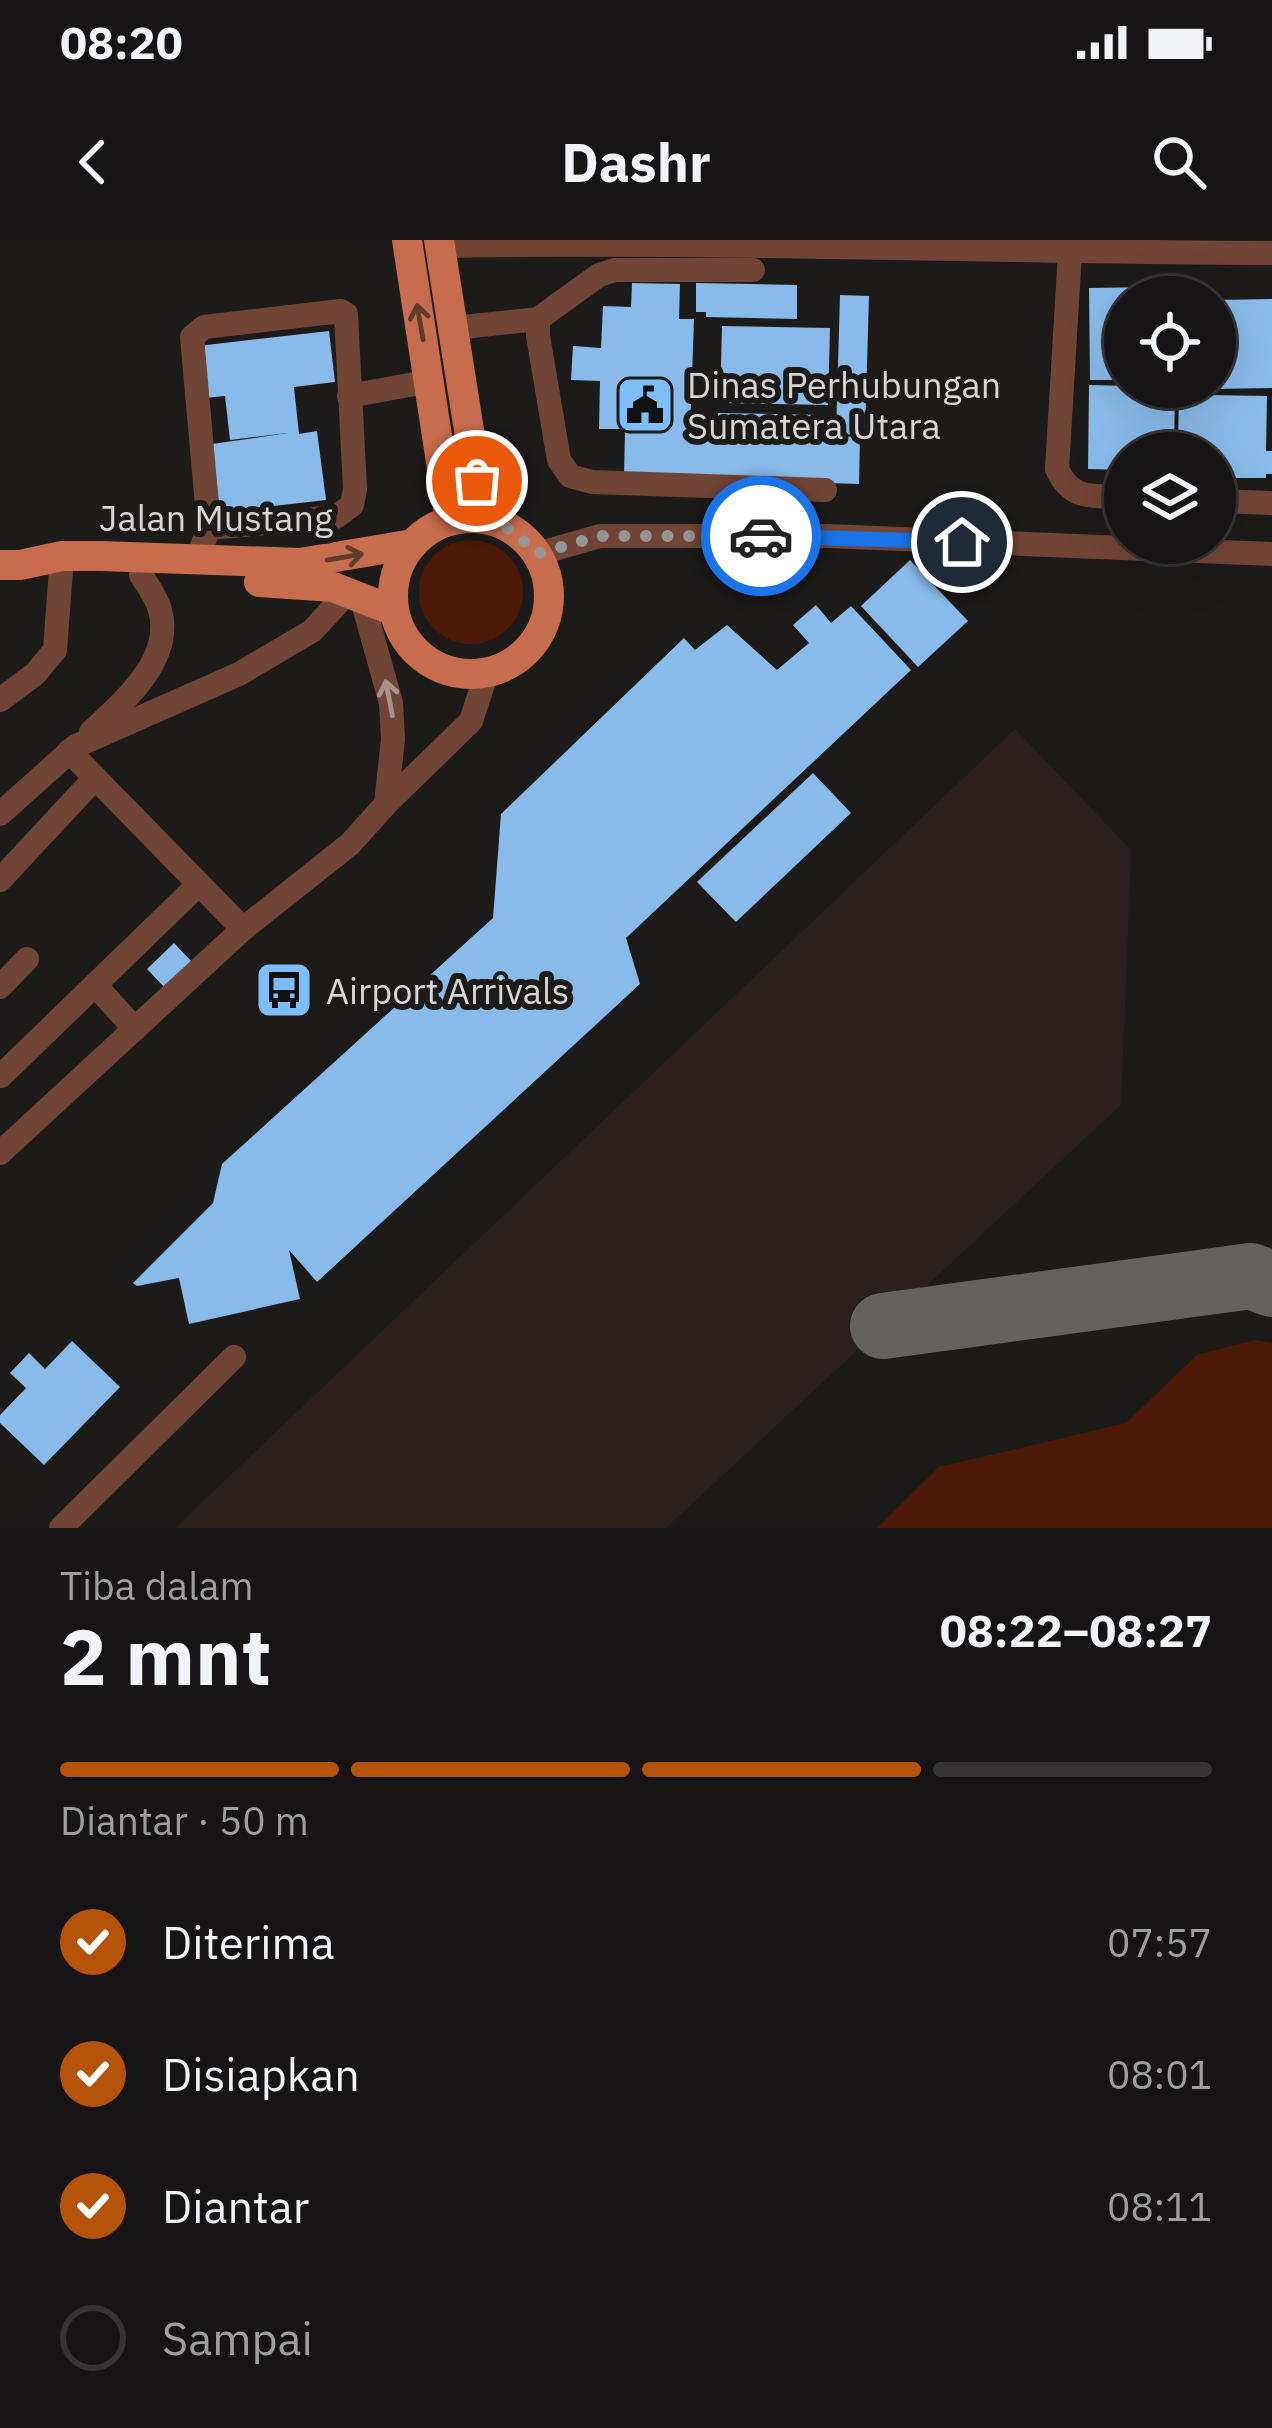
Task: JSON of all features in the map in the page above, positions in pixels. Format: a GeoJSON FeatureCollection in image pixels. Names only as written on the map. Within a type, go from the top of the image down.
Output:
{"type":"FeatureCollection","features":[{"type":"Feature","properties":{"kind":"main road"},"geometry":{"type":"LineString","coordinates":[[407,240],[450,521]]}},
{"type":"Feature","properties":{"kind":"main road"},"geometry":{"type":"LineString","coordinates":[[439,243],[483,519]]}},
{"type":"Feature","properties":{"kind":"main road"},"geometry":{"type":"LineString","coordinates":[[483,519],[514,531],[536,554],[548,587],[545,622],[537,638],[526,651],[486,675],[436,666],[411,645],[392,610],[397,570],[412,544],[450,521],[483,519]]}},
{"type":"Feature","properties":{"kind":"main road","name":"Jalan Mustang"},"geometry":{"type":"LineString","coordinates":[[10,565],[197,559],[300,563],[412,544]]}},
{"type":"Feature","properties":{"kind":"main road","name":"Jalan Mustang"},"geometry":{"type":"LineString","coordinates":[[62,565],[141,575],[318,585],[392,610]]}},
{"type":"Feature","properties":{"kind":"street"},"geometry":{"type":"LineString","coordinates":[[439,243],[1272,253]]}},
{"type":"Feature","properties":{"kind":"street"},"geometry":{"type":"LineString","coordinates":[[1070,253],[1058,470],[1064,484],[1078,495],[1104,496]]}},
{"type":"Feature","properties":{"kind":"street"},"geometry":{"type":"LineString","coordinates":[[454,328],[538,320],[599,274],[614,270],[753,270]]}},
{"type":"Feature","properties":{"kind":"street"},"geometry":{"type":"LineString","coordinates":[[197,559],[209,528],[192,346],[195,332],[204,327],[346,314],[352,505],[336,517],[209,528]]}},
{"type":"Feature","properties":{"kind":"street"},"geometry":{"type":"LineString","coordinates":[[538,320],[559,460],[570,476],[592,482],[826,490]]}},
{"type":"Feature","properties":{"kind":"street"},"geometry":{"type":"LineString","coordinates":[[349,396],[430,381]]}},
{"type":"Feature","properties":{"kind":"street"},"geometry":{"type":"LineString","coordinates":[[1236,502],[1272,503]]}},
{"type":"Feature","properties":{"kind":"street"},"geometry":{"type":"LineString","coordinates":[[536,554],[600,536],[828,536],[1272,554]]}},
{"type":"Feature","properties":{"kind":"street"},"geometry":{"type":"LineString","coordinates":[[0,700],[35,674],[55,650],[62,565]]}},
{"type":"Feature","properties":{"kind":"street"},"geometry":{"type":"LineString","coordinates":[[0,814],[121,704],[147,672],[158,652],[162,622],[159,606],[141,575]]}},
{"type":"Feature","properties":{"kind":"street"},"geometry":{"type":"LineString","coordinates":[[72,749],[239,674],[312,631],[355,594],[391,703],[393,739],[386,804]]}},
{"type":"Feature","properties":{"kind":"street"},"geometry":{"type":"LineString","coordinates":[[0,1153],[244,928],[350,844],[471,722],[486,675]]}},
{"type":"Feature","properties":{"kind":"street"},"geometry":{"type":"LineString","coordinates":[[72,749],[244,928]]}},
{"type":"Feature","properties":{"kind":"street"},"geometry":{"type":"LineString","coordinates":[[0,880],[95,778]]}},
{"type":"Feature","properties":{"kind":"street"},"geometry":{"type":"LineString","coordinates":[[1,1076],[199,884]]}},
{"type":"Feature","properties":{"kind":"street"},"geometry":{"type":"LineString","coordinates":[[0,987],[27,959]]}},
{"type":"Feature","properties":{"kind":"street"},"geometry":{"type":"LineString","coordinates":[[95,985],[135,1030]]}},
{"type":"Feature","properties":{"kind":"street"},"geometry":{"type":"LineString","coordinates":[[61,1528],[234,1357]]}},
{"type":"Feature","properties":{"kind":"shaded area"},"geometry":{"type":"Polygon","coordinates":[[[471,540],[491,544],[508,555],[519,572],[523,592],[519,612],[508,629],[491,640],[471,644],[451,640],[434,629],[423,612],[419,592],[423,572],[434,555],[451,544],[471,540]]]}},
{"type":"Feature","properties":{"kind":"shaded area"},"geometry":{"type":"Polygon","coordinates":[[[1015,729],[1131,850],[1121,1105],[666,1528],[175,1528],[1015,729]]]}},
{"type":"Feature","properties":{"kind":"shaded area"},"geometry":{"type":"Polygon","coordinates":[[[1254,1340],[1272,1343],[1272,1528],[877,1528],[939,1467],[1126,1423],[1197,1355],[1254,1340]]]}},
{"type":"Feature","properties":{"kind":"building","name":"Dinas Perhubungan Sumatera Utara"},"geometry":{"type":"Polygon","coordinates":[[[632,283],[680,284],[679,319],[694,319],[690,432],[718,433],[718,413],[825,415],[825,433],[767,434],[860,437],[859,484],[624,477],[625,429],[599,429],[600,381],[571,380],[573,346],[601,348],[603,306],[631,307],[632,283]]]}},
{"type":"Feature","properties":{"kind":"building"},"geometry":{"type":"Polygon","coordinates":[[[696,283],[797,285],[797,319],[706,317],[706,312],[696,312],[696,283]]]}},
{"type":"Feature","properties":{"kind":"building"},"geometry":{"type":"Polygon","coordinates":[[[1089,288],[1104,288],[1104,380],[1090,380],[1089,288]]]}},
{"type":"Feature","properties":{"kind":"building"},"geometry":{"type":"Polygon","coordinates":[[[840,295],[869,296],[865,435],[836,434],[840,295]]]}},
{"type":"Feature","properties":{"kind":"building"},"geometry":{"type":"Polygon","coordinates":[[[1272,299],[1272,388],[1236,389],[1236,300],[1272,299]]]}},
{"type":"Feature","properties":{"kind":"building"},"geometry":{"type":"Polygon","coordinates":[[[722,326],[830,328],[828,405],[720,403],[722,326]]]}},
{"type":"Feature","properties":{"kind":"building"},"geometry":{"type":"Polygon","coordinates":[[[329,331],[335,382],[294,387],[299,434],[317,431],[326,500],[220,512],[212,444],[288,433],[230,440],[225,396],[204,398],[198,346],[329,331]]]}},
{"type":"Feature","properties":{"kind":"building"},"geometry":{"type":"Polygon","coordinates":[[[1089,385],[1104,385],[1104,408],[1175,408],[1174,432],[1104,432],[1104,469],[1088,469],[1089,385]]]}},
{"type":"Feature","properties":{"kind":"building"},"geometry":{"type":"Polygon","coordinates":[[[1236,395],[1267,396],[1266,451],[1272,451],[1272,474],[1236,478],[1236,432],[1178,432],[1179,408],[1236,408],[1236,395]]]}},
{"type":"Feature","properties":{"kind":"building"},"geometry":{"type":"Polygon","coordinates":[[[910,560],[968,621],[918,667],[861,606],[910,560]]]}},
{"type":"Feature","properties":{"kind":"building"},"geometry":{"type":"Polygon","coordinates":[[[816,605],[831,623],[851,606],[911,670],[626,938],[640,984],[317,1282],[289,1250],[300,1299],[189,1324],[179,1278],[133,1283],[213,1203],[222,1164],[493,918],[501,814],[684,638],[695,650],[727,625],[777,670],[809,643],[793,625],[816,605]]]}},
{"type":"Feature","properties":{"kind":"building"},"geometry":{"type":"Polygon","coordinates":[[[813,773],[851,813],[736,922],[697,882],[813,773]]]}},
{"type":"Feature","properties":{"kind":"building"},"geometry":{"type":"Polygon","coordinates":[[[174,943],[193,963],[166,989],[147,969],[174,943]]]}},
{"type":"Feature","properties":{"kind":"building"},"geometry":{"type":"Polygon","coordinates":[[[72,1341],[120,1387],[44,1465],[0,1423],[0,1415],[26,1388],[10,1373],[29,1353],[45,1369],[72,1341]]]}},
{"type":"Feature","properties":{"kind":"taxiway"},"geometry":{"type":"LineString","coordinates":[[883,1326],[1251,1276],[1272,1284]]}},
{"type":"Feature","properties":{"kind":"way so far"},"geometry":{"type":"LineString","coordinates":[[477,481],[483,519],[514,531],[536,554],[600,536],[761,536]]}},
{"type":"Feature","properties":{"kind":"place","name":"Dinas Perhubungan Sumatera Utara"},"geometry":{"type":"Point","coordinates":[645,405]}},
{"type":"Feature","properties":{"kind":"place","name":"Airport Arrivals"},"geometry":{"type":"Point","coordinates":[284,990]}},
{"type":"Feature","properties":{"kind":"route"},"geometry":{"type":"LineString","coordinates":[[761,536],[962,542]]}}]}
